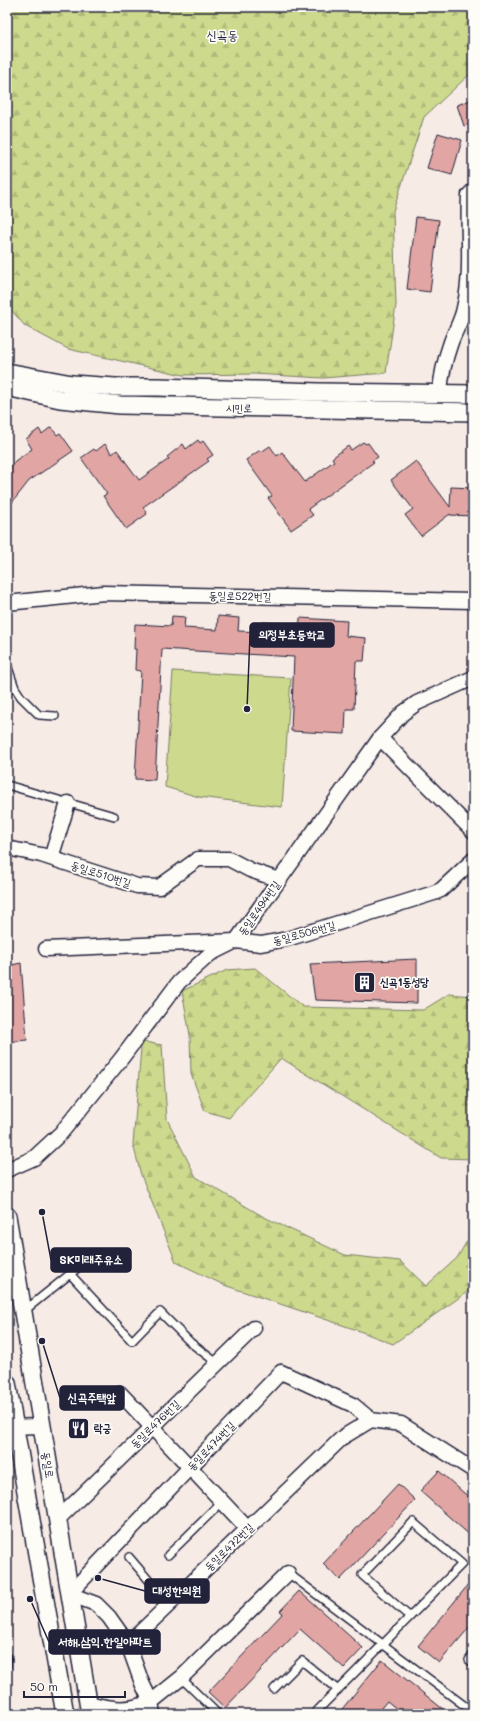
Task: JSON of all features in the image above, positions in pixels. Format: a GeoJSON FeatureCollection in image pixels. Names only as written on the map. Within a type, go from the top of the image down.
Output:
{"type":"FeatureCollection","features":[{"type":"Feature","properties":{"kind":"street"},"geometry":{"type":"LineString","coordinates":[[440,393],[442,369],[465,308],[471,267],[468,215],[469,195],[473,191]]}},
{"type":"Feature","properties":{"kind":"street","name":"시민로"},"geometry":{"type":"LineString","coordinates":[[7,372],[72,384],[115,387],[473,394]]}},
{"type":"Feature","properties":{"kind":"street","name":"시민로"},"geometry":{"type":"LineString","coordinates":[[7,387],[60,399],[120,405],[473,412]]}},
{"type":"Feature","properties":{"kind":"street","name":"동일로522번길"},"geometry":{"type":"LineString","coordinates":[[7,603],[104,593],[473,600]]}},
{"type":"Feature","properties":{"kind":"street","name":"동일로494번길"},"geometry":{"type":"LineString","coordinates":[[7,1170],[34,1158],[61,1133],[121,1059],[179,982],[210,954],[236,941],[380,738],[403,713],[417,704],[473,678]]}},
{"type":"Feature","properties":{"kind":"street"},"geometry":{"type":"LineString","coordinates":[[380,738],[473,831]]}},
{"type":"Feature","properties":{"kind":"street"},"geometry":{"type":"LineString","coordinates":[[51,858],[68,803]]}},
{"type":"Feature","properties":{"kind":"street","name":"동일로510번길"},"geometry":{"type":"LineString","coordinates":[[7,848],[51,858],[137,886],[159,887],[198,859],[229,858],[250,870],[279,880]]}},
{"type":"Feature","properties":{"kind":"street","name":"동일로506번길"},"geometry":{"type":"LineString","coordinates":[[46,949],[236,941],[261,944],[287,939],[441,890],[471,867]]}},
{"type":"Feature","properties":{"kind":"street","name":"동일로"},"geometry":{"type":"LineString","coordinates":[[7,1216],[89,1709]]}},
{"type":"Feature","properties":{"kind":"street","name":"동일로476번길"},"geometry":{"type":"LineString","coordinates":[[57,1520],[254,1328]]}},
{"type":"Feature","properties":{"kind":"street","name":"동일로474번길"},"geometry":{"type":"LineString","coordinates":[[69,1594],[281,1372],[353,1405],[372,1420]]}},
{"type":"Feature","properties":{"kind":"street"},"geometry":{"type":"LineString","coordinates":[[7,1383],[10,1427],[28,1501],[65,1714]]}},
{"type":"Feature","properties":{"kind":"street"},"geometry":{"type":"LineString","coordinates":[[120,1393],[248,1529]]}},
{"type":"Feature","properties":{"kind":"street"},"geometry":{"type":"LineString","coordinates":[[372,1420],[401,1424],[473,1470]]}},
{"type":"Feature","properties":{"kind":"street","name":"동일로472번길"},"geometry":{"type":"LineString","coordinates":[[128,1644],[343,1438],[372,1420]]}},
{"type":"Feature","properties":{"kind":"street"},"geometry":{"type":"LineString","coordinates":[[10,1427],[41,1426]]}},
{"type":"Feature","properties":{"kind":"street"},"geometry":{"type":"LineString","coordinates":[[152,1708],[288,1572]]}},
{"type":"Feature","properties":{"kind":"street"},"geometry":{"type":"LineString","coordinates":[[69,1594],[96,1604],[109,1617],[128,1644],[152,1708]]}},
{"type":"Feature","properties":{"kind":"street"},"geometry":{"type":"LineString","coordinates":[[89,1709],[118,1710],[138,1707],[152,1708]]}},
{"type":"Feature","properties":{"kind":"lane"},"geometry":{"type":"LineString","coordinates":[[7,665],[15,688],[21,697],[39,715],[55,716]]}},
{"type":"Feature","properties":{"kind":"lane"},"geometry":{"type":"LineString","coordinates":[[7,786],[114,816]]}},
{"type":"Feature","properties":{"kind":"lane"},"geometry":{"type":"LineString","coordinates":[[23,1313],[95,1254]]}},
{"type":"Feature","properties":{"kind":"lane"},"geometry":{"type":"LineString","coordinates":[[71,1275],[132,1341],[160,1312],[191,1343],[217,1364]]}},
{"type":"Feature","properties":{"kind":"lane"},"geometry":{"type":"LineString","coordinates":[[168,1555],[222,1502]]}},
{"type":"Feature","properties":{"kind":"lane"},"geometry":{"type":"LineString","coordinates":[[314,1714],[382,1644],[410,1617],[462,1564],[414,1522],[362,1574],[410,1617]]}},
{"type":"Feature","properties":{"kind":"lane"},"geometry":{"type":"LineString","coordinates":[[129,1556],[169,1604]]}},
{"type":"Feature","properties":{"kind":"lane"},"geometry":{"type":"LineString","coordinates":[[288,1572],[473,1712]]}},
{"type":"Feature","properties":{"kind":"lane"},"geometry":{"type":"LineString","coordinates":[[7,1655],[7,1666]]}},
{"type":"Feature","properties":{"kind":"lane"},"geometry":{"type":"LineString","coordinates":[[473,1655],[469,1660],[473,1663]]}},
{"type":"Feature","properties":{"kind":"lane"},"geometry":{"type":"LineString","coordinates":[[274,1689],[302,1661],[338,1690]]}},
{"type":"Feature","properties":{"kind":"lane"},"geometry":{"type":"LineString","coordinates":[[181,1678],[218,1714]]}},
{"type":"Feature","properties":{"kind":"green space"},"geometry":{"type":"Polygon","coordinates":[[[7,7],[473,7],[473,71],[424,117],[393,211],[396,305],[386,373],[323,378],[254,374],[183,375],[68,349],[25,326],[7,305],[7,7]]]}},
{"type":"Feature","properties":{"kind":"green space"},"geometry":{"type":"Polygon","coordinates":[[[173,671],[291,678],[282,807],[199,797],[165,787],[173,671]]]}},
{"type":"Feature","properties":{"kind":"green space"},"geometry":{"type":"Polygon","coordinates":[[[255,968],[303,1007],[423,1010],[449,994],[473,996],[473,1159],[441,1158],[281,1058],[229,1118],[205,1111],[191,1074],[190,1035],[182,991],[227,970],[255,968]]]}},
{"type":"Feature","properties":{"kind":"green space"},"geometry":{"type":"Polygon","coordinates":[[[144,1042],[162,1045],[167,1119],[196,1177],[264,1217],[345,1255],[400,1261],[426,1286],[457,1258],[473,1231],[473,1288],[393,1344],[357,1330],[224,1285],[176,1262],[141,1175],[133,1144],[141,1048],[144,1042]]]}},
{"type":"Feature","properties":{"kind":"building"},"geometry":{"type":"Polygon","coordinates":[[[473,99],[473,123],[464,126],[457,105],[473,99]]]}},
{"type":"Feature","properties":{"kind":"building"},"geometry":{"type":"Polygon","coordinates":[[[438,133],[462,140],[452,175],[427,168],[438,133]]]}},
{"type":"Feature","properties":{"kind":"building"},"geometry":{"type":"Polygon","coordinates":[[[416,217],[439,220],[430,292],[407,289],[416,217]]]}},
{"type":"Feature","properties":{"kind":"building"},"geometry":{"type":"Polygon","coordinates":[[[51,427],[57,435],[60,433],[73,451],[29,481],[7,509],[7,471],[15,461],[32,449],[26,439],[39,429],[42,434],[51,427]]]}},
{"type":"Feature","properties":{"kind":"building"},"geometry":{"type":"Polygon","coordinates":[[[198,440],[200,443],[203,441],[213,455],[207,459],[209,461],[143,507],[147,514],[126,529],[103,496],[107,494],[81,458],[94,449],[96,451],[105,444],[112,454],[117,450],[139,480],[169,459],[167,457],[183,444],[186,449],[198,440]]]}},
{"type":"Feature","properties":{"kind":"building"},"geometry":{"type":"Polygon","coordinates":[[[363,442],[366,444],[368,443],[378,457],[372,461],[374,462],[308,509],[313,515],[291,530],[268,498],[272,496],[246,460],[260,450],[261,452],[270,446],[277,456],[282,452],[305,482],[334,461],[332,458],[348,446],[351,450],[363,442]]]}},
{"type":"Feature","properties":{"kind":"building"},"geometry":{"type":"Polygon","coordinates":[[[416,461],[450,507],[451,487],[473,488],[473,516],[450,514],[421,536],[405,515],[413,509],[391,480],[416,461]]]}},
{"type":"Feature","properties":{"kind":"building"},"geometry":{"type":"Polygon","coordinates":[[[172,616],[185,617],[184,628],[217,630],[218,616],[239,618],[238,631],[263,632],[263,622],[275,623],[274,632],[299,634],[300,618],[347,621],[346,636],[366,638],[364,661],[356,661],[354,709],[346,709],[345,734],[291,731],[294,657],[162,649],[155,780],[135,779],[141,671],[135,670],[135,624],[171,626],[172,616]]]}},
{"type":"Feature","properties":{"kind":"building","name":"신곡1동성당"},"geometry":{"type":"Polygon","coordinates":[[[417,959],[417,1003],[315,1000],[310,964],[417,959]]]}},
{"type":"Feature","properties":{"kind":"building"},"geometry":{"type":"Polygon","coordinates":[[[21,963],[27,1040],[7,1042],[7,966],[21,963]]]}},
{"type":"Feature","properties":{"kind":"building"},"geometry":{"type":"Polygon","coordinates":[[[439,1471],[473,1501],[473,1538],[420,1491],[439,1471]]]}},
{"type":"Feature","properties":{"kind":"building"},"geometry":{"type":"Polygon","coordinates":[[[398,1484],[415,1500],[340,1580],[323,1564],[398,1484]]]}},
{"type":"Feature","properties":{"kind":"building"},"geometry":{"type":"Polygon","coordinates":[[[473,1579],[473,1623],[439,1663],[418,1646],[473,1579]]]}},
{"type":"Feature","properties":{"kind":"building"},"geometry":{"type":"Polygon","coordinates":[[[299,1591],[363,1648],[344,1668],[300,1629],[225,1708],[208,1692],[283,1613],[280,1611],[299,1591]]]}},
{"type":"Feature","properties":{"kind":"building"},"geometry":{"type":"Polygon","coordinates":[[[382,1660],[449,1714],[403,1714],[387,1701],[376,1714],[338,1714],[382,1660]]]}},
{"type":"Feature","properties":{"kind":"place","name":"의정부초등학교"},"geometry":{"type":"Point","coordinates":[247,709]}},
{"type":"Feature","properties":{"kind":"place","name":"신곡1동성당"},"geometry":{"type":"Point","coordinates":[365,982]}},
{"type":"Feature","properties":{"kind":"place","name":"SK미래주유소"},"geometry":{"type":"Point","coordinates":[42,1212]}},
{"type":"Feature","properties":{"kind":"place","name":"신곡주택앞"},"geometry":{"type":"Point","coordinates":[42,1341]}},
{"type":"Feature","properties":{"kind":"place","name":"락궁"},"geometry":{"type":"Point","coordinates":[79,1428]}},
{"type":"Feature","properties":{"kind":"place","name":"대성한의원"},"geometry":{"type":"Point","coordinates":[98,1578]}},
{"type":"Feature","properties":{"kind":"place","name":"서해.삼익.한일아파트"},"geometry":{"type":"Point","coordinates":[30,1599]}},
{"type":"Feature","properties":{"kind":"district","name":"신곡동"},"geometry":{"type":"Point","coordinates":[222,35]}}]}
